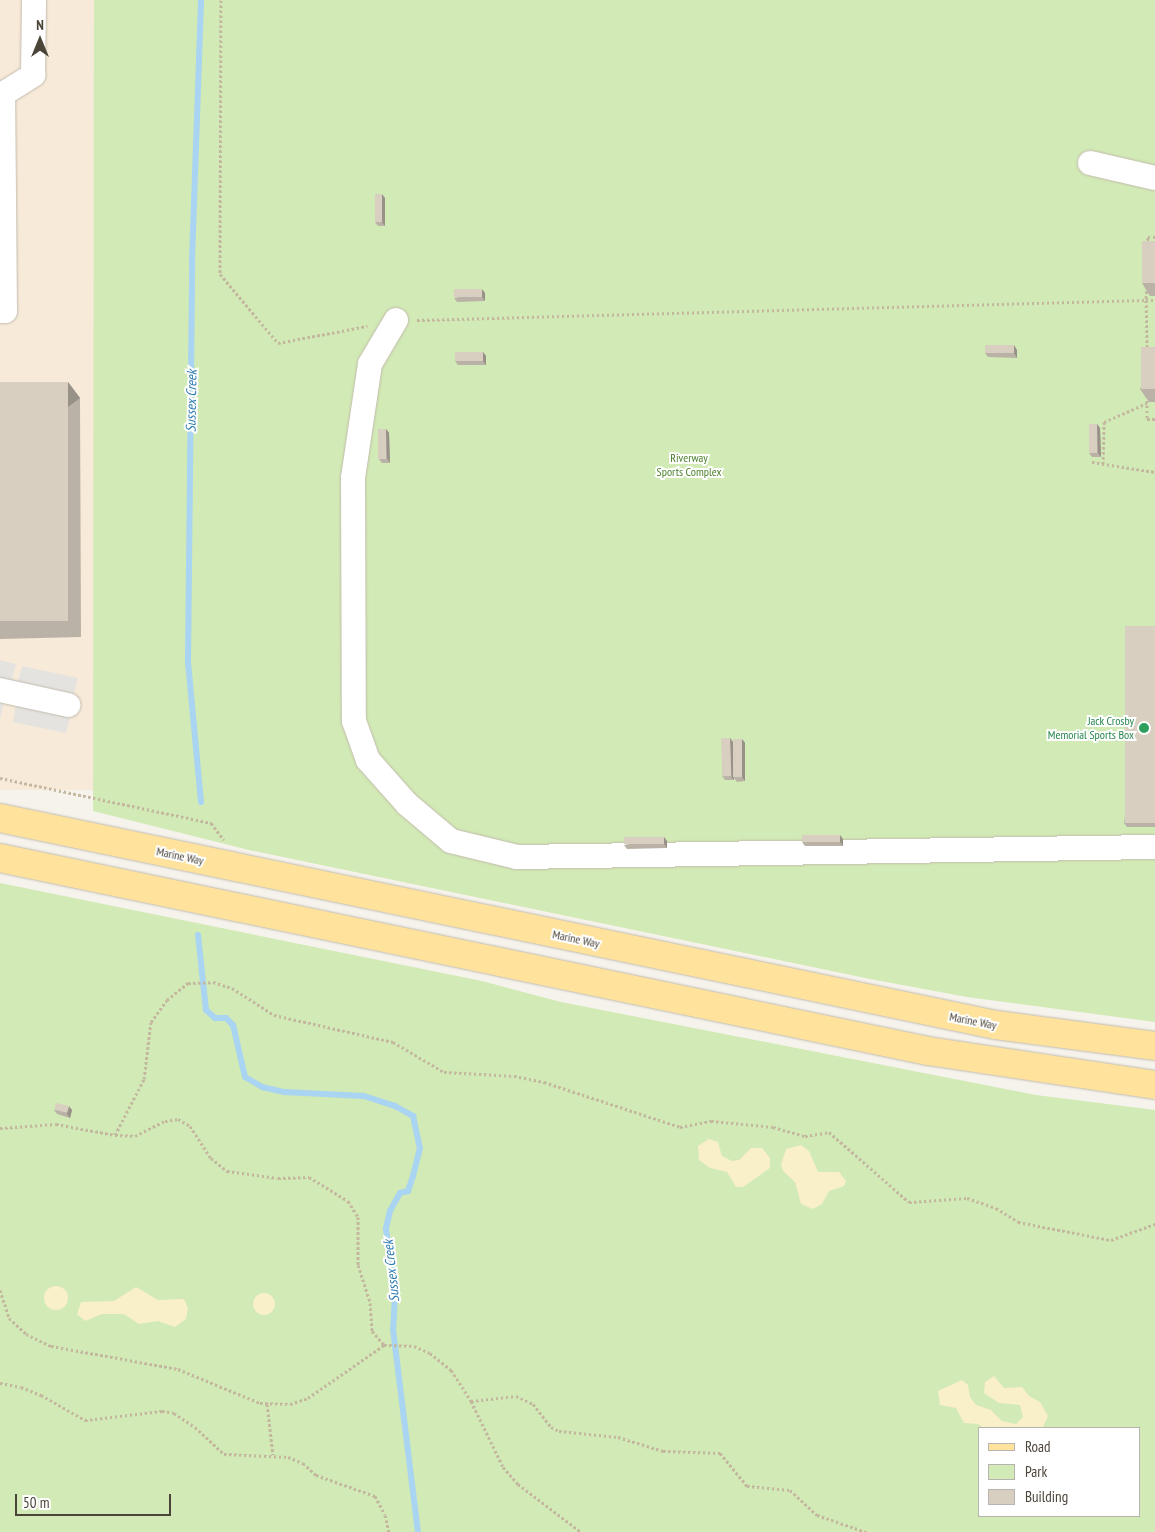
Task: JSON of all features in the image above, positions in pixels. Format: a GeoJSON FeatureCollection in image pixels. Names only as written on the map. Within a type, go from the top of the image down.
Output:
{"type":"FeatureCollection","features":[{"type":"Feature","properties":{"kind":"main road","name":"Marine Way"},"geometry":{"type":"LineString","coordinates":[[0,818],[996,1025],[1155,1046]]}},
{"type":"Feature","properties":{"kind":"main road"},"geometry":{"type":"LineString","coordinates":[[0,858],[928,1051],[1155,1085]]}},
{"type":"Feature","properties":{"kind":"lane"},"geometry":{"type":"LineString","coordinates":[[0,311],[5,311],[3,94],[33,75],[34,0]]}},
{"type":"Feature","properties":{"kind":"lane"},"geometry":{"type":"LineString","coordinates":[[1090,164],[1155,178]]}},
{"type":"Feature","properties":{"kind":"lane"},"geometry":{"type":"LineString","coordinates":[[396,320],[370,364],[353,478],[354,721],[368,760],[406,804],[451,841],[517,856],[1155,847]]}},
{"type":"Feature","properties":{"kind":"lane"},"geometry":{"type":"LineString","coordinates":[[0,690],[68,705]]}},
{"type":"Feature","properties":{"kind":"path"},"geometry":{"type":"LineString","coordinates":[[221,0],[220,274],[278,343],[396,320],[1155,300]]}},
{"type":"Feature","properties":{"kind":"path"},"geometry":{"type":"LineString","coordinates":[[1147,255],[1148,237],[1155,237]]}},
{"type":"Feature","properties":{"kind":"path"},"geometry":{"type":"LineString","coordinates":[[1147,282],[1147,357]]}},
{"type":"Feature","properties":{"kind":"path"},"geometry":{"type":"LineString","coordinates":[[1147,384],[1147,419],[1155,419]]}},
{"type":"Feature","properties":{"kind":"path"},"geometry":{"type":"LineString","coordinates":[[1103,464],[1104,422],[1147,403]]}},
{"type":"Feature","properties":{"kind":"path"},"geometry":{"type":"LineString","coordinates":[[1092,462],[1155,472]]}},
{"type":"Feature","properties":{"kind":"path"},"geometry":{"type":"LineString","coordinates":[[0,778],[211,822]]}},
{"type":"Feature","properties":{"kind":"path"},"geometry":{"type":"LineString","coordinates":[[115,1135],[144,1079],[151,1022],[167,1000],[181,988],[188,983],[204,981],[232,988],[274,1015],[393,1042],[444,1072],[514,1076],[544,1082],[680,1127],[711,1121],[773,1127],[805,1136],[829,1132],[909,1202],[967,1198],[996,1208],[1018,1222],[1111,1240],[1155,1224]]}},
{"type":"Feature","properties":{"kind":"path"},"geometry":{"type":"LineString","coordinates":[[0,1128],[56,1124],[115,1135],[135,1136],[165,1121],[178,1119],[190,1126],[211,1158],[227,1171],[278,1178],[309,1177],[348,1202],[358,1217],[358,1264],[370,1303],[372,1332],[387,1345]]}},
{"type":"Feature","properties":{"kind":"path"},"geometry":{"type":"LineString","coordinates":[[0,1290],[9,1318],[26,1334],[52,1346],[178,1369],[267,1404],[290,1404],[308,1398],[387,1345],[414,1346],[430,1353],[451,1370],[471,1401],[503,1467],[518,1484],[580,1532]]}},
{"type":"Feature","properties":{"kind":"path"},"geometry":{"type":"LineString","coordinates":[[0,1383],[21,1387],[41,1395],[85,1420],[139,1411],[174,1413],[195,1427],[224,1454],[288,1457],[303,1463],[316,1475],[370,1493],[378,1499],[389,1532]]}},
{"type":"Feature","properties":{"kind":"path"},"geometry":{"type":"LineString","coordinates":[[471,1401],[516,1396],[533,1404],[551,1427],[559,1431],[618,1437],[662,1451],[720,1453],[747,1486],[790,1490],[817,1514],[866,1532]]}},
{"type":"Feature","properties":{"kind":"path"},"geometry":{"type":"LineString","coordinates":[[267,1404],[272,1455]]}},
{"type":"Feature","properties":{"kind":"shaded area"},"geometry":{"type":"Polygon","coordinates":[[[0,0],[94,0],[94,790],[0,790],[0,0]]]}},
{"type":"Feature","properties":{"kind":"shaded area"},"geometry":{"type":"Polygon","coordinates":[[[0,660],[16,664],[12,679],[18,681],[22,666],[78,678],[74,694],[79,697],[76,716],[70,718],[66,733],[13,722],[16,704],[4,702],[0,719],[0,660]]]}},
{"type":"Feature","properties":{"kind":"green space","name":"Riverway Sports Complex"},"geometry":{"type":"Polygon","coordinates":[[[94,0],[1155,0],[1155,1022],[967,997],[870,979],[249,850],[93,811],[94,0]]]}},
{"type":"Feature","properties":{"kind":"green space"},"geometry":{"type":"Polygon","coordinates":[[[0,883],[482,981],[561,1002],[1036,1095],[1155,1110],[1155,1532],[0,1532],[0,883]]]}},
{"type":"Feature","properties":{"kind":"sand"},"geometry":{"type":"Polygon","coordinates":[[[709,1139],[718,1142],[722,1156],[732,1161],[739,1160],[751,1148],[762,1148],[770,1158],[770,1168],[743,1187],[736,1187],[727,1172],[710,1168],[699,1160],[698,1146],[709,1139]]]}},
{"type":"Feature","properties":{"kind":"sand"},"geometry":{"type":"Polygon","coordinates":[[[801,1145],[809,1151],[818,1172],[839,1172],[846,1181],[844,1186],[829,1191],[822,1204],[813,1209],[801,1204],[795,1182],[783,1171],[781,1165],[786,1149],[801,1145]]]}},
{"type":"Feature","properties":{"kind":"sand"},"geometry":{"type":"Polygon","coordinates":[[[56,1286],[64,1290],[68,1298],[64,1306],[56,1310],[48,1306],[44,1298],[48,1290],[56,1286]]]}},
{"type":"Feature","properties":{"kind":"sand"},"geometry":{"type":"Polygon","coordinates":[[[136,1287],[158,1300],[184,1299],[188,1308],[186,1319],[175,1327],[158,1321],[139,1324],[124,1314],[102,1314],[85,1321],[77,1314],[81,1302],[114,1301],[136,1287]]]}},
{"type":"Feature","properties":{"kind":"sand"},"geometry":{"type":"Polygon","coordinates":[[[264,1293],[272,1296],[275,1304],[272,1312],[264,1315],[256,1312],[253,1304],[256,1296],[264,1293]]]}},
{"type":"Feature","properties":{"kind":"sand"},"geometry":{"type":"Polygon","coordinates":[[[994,1376],[1004,1388],[1022,1387],[1029,1396],[1040,1402],[1048,1416],[1043,1427],[982,1427],[978,1424],[964,1423],[956,1408],[940,1405],[938,1391],[962,1380],[968,1385],[970,1397],[976,1405],[991,1410],[1002,1421],[1016,1424],[1023,1417],[1020,1405],[999,1403],[984,1393],[985,1382],[994,1376]]]}},
{"type":"Feature","properties":{"kind":"building"},"geometry":{"type":"Polygon","coordinates":[[[375,194],[382,194],[382,222],[375,222],[375,194]]]}},
{"type":"Feature","properties":{"kind":"building"},"geometry":{"type":"Polygon","coordinates":[[[1142,241],[1155,241],[1155,283],[1142,283],[1142,241]]]}},
{"type":"Feature","properties":{"kind":"building"},"geometry":{"type":"Polygon","coordinates":[[[454,289],[482,289],[482,297],[454,297],[454,289]]]}},
{"type":"Feature","properties":{"kind":"building"},"geometry":{"type":"Polygon","coordinates":[[[985,345],[1014,345],[1014,353],[985,353],[985,345]]]}},
{"type":"Feature","properties":{"kind":"building"},"geometry":{"type":"Polygon","coordinates":[[[1141,347],[1155,347],[1155,389],[1141,389],[1141,347]]]}},
{"type":"Feature","properties":{"kind":"building"},"geometry":{"type":"Polygon","coordinates":[[[455,352],[483,352],[483,361],[455,361],[455,352]]]}},
{"type":"Feature","properties":{"kind":"building"},"geometry":{"type":"Polygon","coordinates":[[[0,382],[68,382],[68,621],[0,621],[0,382]]]}},
{"type":"Feature","properties":{"kind":"building"},"geometry":{"type":"Polygon","coordinates":[[[1089,424],[1097,424],[1097,453],[1089,453],[1089,424]]]}},
{"type":"Feature","properties":{"kind":"building"},"geometry":{"type":"Polygon","coordinates":[[[378,429],[386,429],[386,459],[378,459],[378,429]]]}},
{"type":"Feature","properties":{"kind":"building"},"geometry":{"type":"Polygon","coordinates":[[[1125,626],[1155,626],[1155,823],[1125,823],[1125,626]]]}},
{"type":"Feature","properties":{"kind":"building"},"geometry":{"type":"Polygon","coordinates":[[[721,738],[730,738],[731,776],[722,776],[721,738]]]}},
{"type":"Feature","properties":{"kind":"building"},"geometry":{"type":"Polygon","coordinates":[[[733,739],[742,739],[742,777],[733,777],[733,739]]]}},
{"type":"Feature","properties":{"kind":"building"},"geometry":{"type":"Polygon","coordinates":[[[802,835],[840,835],[840,842],[802,842],[802,835]]]}},
{"type":"Feature","properties":{"kind":"building"},"geometry":{"type":"Polygon","coordinates":[[[624,837],[664,837],[664,844],[624,844],[624,837]]]}},
{"type":"Feature","properties":{"kind":"building"},"geometry":{"type":"Polygon","coordinates":[[[56,1103],[69,1106],[67,1113],[54,1110],[56,1103]]]}},
{"type":"Feature","properties":{"kind":"waterway","name":"Sussex Creek"},"geometry":{"type":"LineString","coordinates":[[201,0],[192,260],[188,663],[201,802]]}},
{"type":"Feature","properties":{"kind":"waterway","name":"Sussex Creek"},"geometry":{"type":"LineString","coordinates":[[198,935],[206,1010],[215,1018],[226,1018],[233,1025],[245,1077],[262,1087],[284,1092],[364,1096],[395,1106],[413,1116],[420,1148],[408,1191],[400,1193],[390,1211],[386,1229],[395,1295],[393,1329],[418,1532]]}},
{"type":"Feature","properties":{"kind":"place","name":"Jack Crosby Memorial Sports Box"},"geometry":{"type":"Point","coordinates":[1144,728]}}]}
